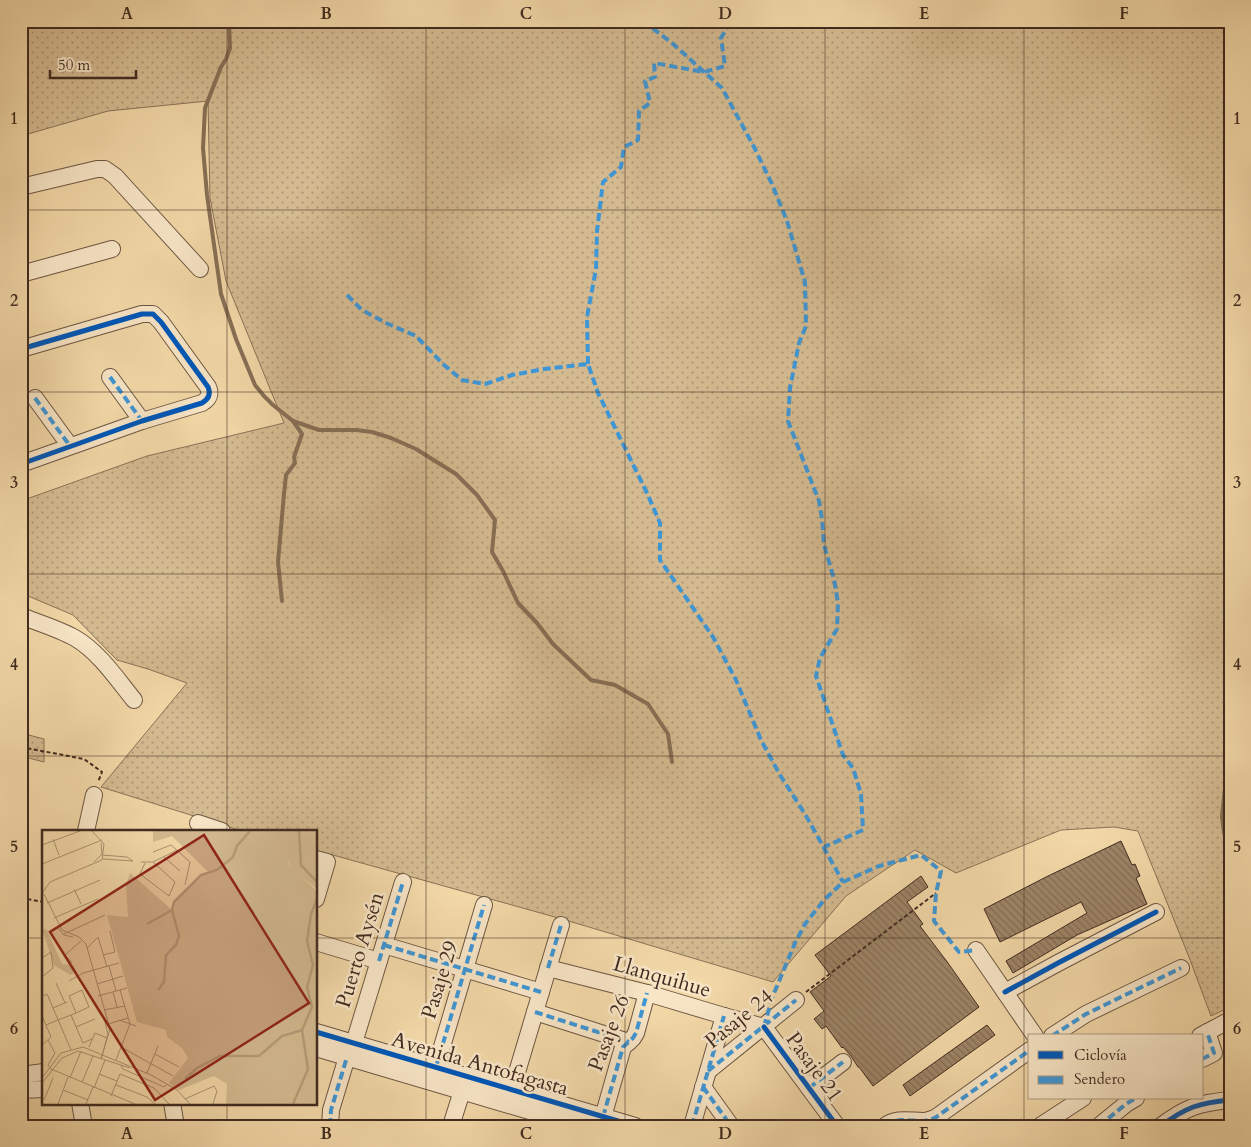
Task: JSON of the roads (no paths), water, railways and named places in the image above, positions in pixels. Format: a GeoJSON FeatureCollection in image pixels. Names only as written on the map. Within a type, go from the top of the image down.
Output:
{"type":"FeatureCollection","features":[{"type":"Feature","properties":{"kind":"street"},"geometry":{"type":"LineString","coordinates":[[21,187],[97,169],[105,169],[115,176],[200,269]]}},
{"type":"Feature","properties":{"kind":"street"},"geometry":{"type":"LineString","coordinates":[[21,274],[112,249]]}},
{"type":"Feature","properties":{"kind":"street"},"geometry":{"type":"LineString","coordinates":[[21,349],[142,314],[153,314],[161,322],[208,387],[210,393],[202,403],[142,421],[21,464]]}},
{"type":"Feature","properties":{"kind":"street"},"geometry":{"type":"LineString","coordinates":[[110,377],[142,421]]}},
{"type":"Feature","properties":{"kind":"street"},"geometry":{"type":"LineString","coordinates":[[34,398],[70,446]]}},
{"type":"Feature","properties":{"kind":"street"},"geometry":{"type":"LineString","coordinates":[[21,616],[69,635],[87,646],[96,654],[134,700]]}},
{"type":"Feature","properties":{"kind":"street"},"geometry":{"type":"LineString","coordinates":[[86,830],[94,795]]}},
{"type":"Feature","properties":{"kind":"street"},"geometry":{"type":"LineString","coordinates":[[198,824],[219,830]]}},
{"type":"Feature","properties":{"kind":"street"},"geometry":{"type":"LineString","coordinates":[[318,886],[322,861]]}},
{"type":"Feature","properties":{"kind":"street","name":"Puerto Aysén"},"geometry":{"type":"LineString","coordinates":[[330,1126],[331,1110],[384,945],[402,882]]}},
{"type":"Feature","properties":{"kind":"street","name":"Pasaje 29"},"geometry":{"type":"LineString","coordinates":[[436,1068],[484,905]]}},
{"type":"Feature","properties":{"kind":"street"},"geometry":{"type":"LineString","coordinates":[[1005,992],[1156,912]]}},
{"type":"Feature","properties":{"kind":"street"},"geometry":{"type":"LineString","coordinates":[[509,1097],[561,925]]}},
{"type":"Feature","properties":{"kind":"street"},"geometry":{"type":"LineString","coordinates":[[318,943],[379,961]]}},
{"type":"Feature","properties":{"kind":"street"},"geometry":{"type":"LineString","coordinates":[[384,945],[541,992]]}},
{"type":"Feature","properties":{"kind":"street"},"geometry":{"type":"LineString","coordinates":[[976,950],[1034,1034]]}},
{"type":"Feature","properties":{"kind":"street","name":"Llanquihue"},"geometry":{"type":"LineString","coordinates":[[548,968],[647,993],[764,1027]]}},
{"type":"Feature","properties":{"kind":"street"},"geometry":{"type":"LineString","coordinates":[[1055,1034],[1086,1014],[1181,968]]}},
{"type":"Feature","properties":{"kind":"street","name":"Pasaje 26"},"geometry":{"type":"LineString","coordinates":[[603,1116],[623,1047],[636,1033],[647,993]]}},
{"type":"Feature","properties":{"kind":"street","name":"Pasaje 24"},"geometry":{"type":"LineString","coordinates":[[708,1071],[796,1000]]}},
{"type":"Feature","properties":{"kind":"street"},"geometry":{"type":"LineString","coordinates":[[535,1012],[629,1042]]}},
{"type":"Feature","properties":{"kind":"street"},"geometry":{"type":"LineString","coordinates":[[692,1126],[724,1016]]}},
{"type":"Feature","properties":{"kind":"street"},"geometry":{"type":"LineString","coordinates":[[1204,1059],[1214,1053],[1204,1034],[1230,1020]]}},
{"type":"Feature","properties":{"kind":"street","name":"Pasaje 21"},"geometry":{"type":"LineString","coordinates":[[764,1027],[837,1126]]}},
{"type":"Feature","properties":{"kind":"street","name":"Avenida Antofagasta"},"geometry":{"type":"LineString","coordinates":[[318,1033],[351,1050],[462,1091],[509,1097],[603,1116],[635,1126]]}},
{"type":"Feature","properties":{"kind":"street","name":"Avenida Antofagasta"},"geometry":{"type":"LineString","coordinates":[[318,1048],[351,1050],[436,1068],[580,1126]]}},
{"type":"Feature","properties":{"kind":"street"},"geometry":{"type":"LineString","coordinates":[[891,1123],[925,1121],[935,1118],[1028,1051]]}},
{"type":"Feature","properties":{"kind":"street"},"geometry":{"type":"LineString","coordinates":[[809,1088],[843,1062]]}},
{"type":"Feature","properties":{"kind":"street"},"geometry":{"type":"LineString","coordinates":[[21,1075],[42,1072]]}},
{"type":"Feature","properties":{"kind":"street"},"geometry":{"type":"LineString","coordinates":[[702,1087],[731,1126]]}},
{"type":"Feature","properties":{"kind":"street"},"geometry":{"type":"LineString","coordinates":[[21,1090],[42,1089]]}},
{"type":"Feature","properties":{"kind":"street"},"geometry":{"type":"LineString","coordinates":[[451,1126],[462,1091]]}},
{"type":"Feature","properties":{"kind":"street"},"geometry":{"type":"LineString","coordinates":[[1040,1126],[1051,1121],[1079,1100]]}},
{"type":"Feature","properties":{"kind":"street"},"geometry":{"type":"LineString","coordinates":[[1099,1126],[1133,1100]]}},
{"type":"Feature","properties":{"kind":"street"},"geometry":{"type":"LineString","coordinates":[[1161,1126],[1173,1116],[1191,1108],[1202,1104],[1230,1100]]}},
{"type":"Feature","properties":{"kind":"street"},"geometry":{"type":"LineString","coordinates":[[80,1104],[84,1126]]}},
{"type":"Feature","properties":{"kind":"street"},"geometry":{"type":"LineString","coordinates":[[172,1104],[176,1126]]}},
{"type":"Feature","properties":{"kind":"waterway"},"geometry":{"type":"LineString","coordinates":[[229,21],[230,48],[205,108],[203,148],[207,195],[221,294],[236,339],[255,385],[273,405],[293,421],[319,430],[356,430],[372,432],[391,438],[416,449],[456,474],[477,495],[495,520],[492,552],[518,603],[553,644],[591,680],[615,685],[648,704],[668,734],[672,762]]}},
{"type":"Feature","properties":{"kind":"waterway"},"geometry":{"type":"LineString","coordinates":[[282,601],[278,562],[286,475],[295,463],[294,457],[302,434],[293,421]]}},
{"type":"Feature","properties":{"kind":"waterway"},"geometry":{"type":"LineString","coordinates":[[1230,681],[1230,700]]}},
{"type":"Feature","properties":{"kind":"waterway"},"geometry":{"type":"LineString","coordinates":[[1230,705],[1226,738],[1228,763],[1222,816],[1230,857]]}}]}
